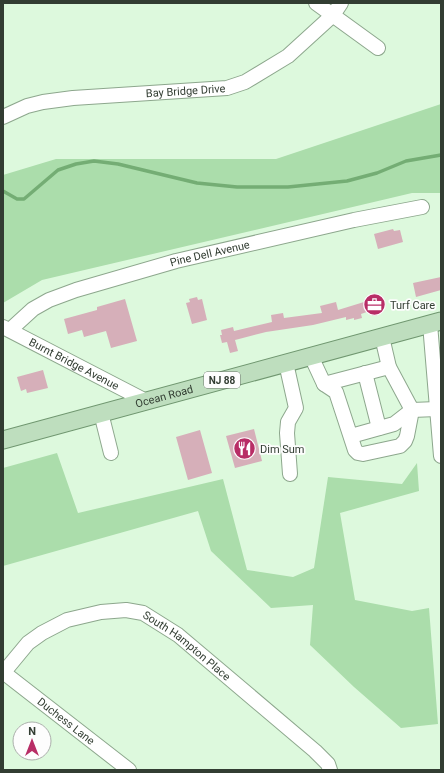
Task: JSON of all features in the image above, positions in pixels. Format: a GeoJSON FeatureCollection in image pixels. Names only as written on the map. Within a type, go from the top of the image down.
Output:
{"type":"FeatureCollection","features":[{"type":"Feature","properties":{"kind":"main road","name":"Ocean Road"},"geometry":{"type":"LineString","coordinates":[[3,440],[436,323]]}},
{"type":"Feature","properties":{"kind":"street"},"geometry":{"type":"LineString","coordinates":[[316,3],[378,48]]}},
{"type":"Feature","properties":{"kind":"street","name":"Bay Bridge Drive"},"geometry":{"type":"LineString","coordinates":[[3,117],[27,106],[43,102],[65,99],[227,88],[245,82],[288,56],[333,15],[341,3]]}},
{"type":"Feature","properties":{"kind":"street","name":"Pine Dell Avenue"},"geometry":{"type":"LineString","coordinates":[[6,329],[49,300],[97,284],[176,261],[354,220],[422,207]]}},
{"type":"Feature","properties":{"kind":"street"},"geometry":{"type":"LineString","coordinates":[[436,323],[437,409],[441,456]]}},
{"type":"Feature","properties":{"kind":"street","name":"Burnt Bridge Avenue"},"geometry":{"type":"LineString","coordinates":[[6,329],[146,401]]}},
{"type":"Feature","properties":{"kind":"street"},"geometry":{"type":"LineString","coordinates":[[311,356],[324,384],[336,392],[355,450],[358,453],[363,454],[400,446],[405,441],[407,436],[412,410],[389,367],[382,337]]}},
{"type":"Feature","properties":{"kind":"street"},"geometry":{"type":"LineString","coordinates":[[286,363],[296,408],[288,422],[290,474]]}},
{"type":"Feature","properties":{"kind":"street"},"geometry":{"type":"LineString","coordinates":[[324,384],[389,367]]}},
{"type":"Feature","properties":{"kind":"street"},"geometry":{"type":"LineString","coordinates":[[365,373],[379,428]]}},
{"type":"Feature","properties":{"kind":"street"},"geometry":{"type":"LineString","coordinates":[[351,436],[394,424],[412,410],[437,409]]}},
{"type":"Feature","properties":{"kind":"street"},"geometry":{"type":"LineString","coordinates":[[101,413],[111,453]]}},
{"type":"Feature","properties":{"kind":"street","name":"South Hampton Place"},"geometry":{"type":"LineString","coordinates":[[4,672],[28,643],[42,633],[67,620],[102,612],[126,610],[143,613],[178,635],[315,751],[328,764],[330,770]]}},
{"type":"Feature","properties":{"kind":"street","name":"Duchess Lane"},"geometry":{"type":"LineString","coordinates":[[4,672],[128,770]]}},
{"type":"Feature","properties":{"kind":"green space"},"geometry":{"type":"Polygon","coordinates":[[[441,104],[441,193],[412,193],[42,280],[3,303],[3,175],[56,159],[276,159],[441,104]]]}},
{"type":"Feature","properties":{"kind":"green space"},"geometry":{"type":"Polygon","coordinates":[[[57,453],[78,513],[223,479],[247,570],[293,577],[314,568],[328,477],[402,484],[417,463],[419,491],[340,513],[355,600],[412,611],[429,608],[438,724],[401,728],[354,687],[310,645],[313,605],[271,608],[211,551],[198,511],[3,566],[3,468],[57,453]]]}},
{"type":"Feature","properties":{"kind":"building"},"geometry":{"type":"Polygon","coordinates":[[[393,229],[394,231],[400,230],[403,242],[378,249],[374,234],[393,229]]]}},
{"type":"Feature","properties":{"kind":"building"},"geometry":{"type":"Polygon","coordinates":[[[441,277],[441,290],[416,297],[413,283],[441,277]]]}},
{"type":"Feature","properties":{"kind":"building"},"geometry":{"type":"Polygon","coordinates":[[[377,294],[378,297],[381,296],[384,306],[361,314],[362,318],[346,320],[346,317],[313,325],[266,332],[235,340],[238,351],[230,353],[227,342],[222,343],[220,335],[222,335],[221,330],[233,327],[234,331],[272,322],[271,315],[283,313],[284,318],[322,313],[320,306],[336,302],[338,310],[364,302],[364,300],[377,294]]]}},
{"type":"Feature","properties":{"kind":"building"},"geometry":{"type":"Polygon","coordinates":[[[197,297],[198,300],[202,299],[207,320],[192,324],[186,303],[190,302],[189,299],[197,297]]]}},
{"type":"Feature","properties":{"kind":"building"},"geometry":{"type":"Polygon","coordinates":[[[125,299],[137,341],[111,348],[106,331],[84,337],[82,330],[68,334],[64,319],[97,310],[97,307],[125,299]]]}},
{"type":"Feature","properties":{"kind":"building"},"geometry":{"type":"Polygon","coordinates":[[[43,370],[48,388],[27,393],[26,389],[21,391],[17,377],[43,370]]]}},
{"type":"Feature","properties":{"kind":"building","name":"Dim Sum"},"geometry":{"type":"Polygon","coordinates":[[[254,429],[262,461],[235,468],[226,436],[254,429]]]}},
{"type":"Feature","properties":{"kind":"building"},"geometry":{"type":"Polygon","coordinates":[[[200,430],[212,473],[188,480],[176,437],[200,430]]]}},
{"type":"Feature","properties":{"kind":"waterway"},"geometry":{"type":"LineString","coordinates":[[3,191],[17,199],[24,199],[58,170],[76,164],[94,161],[118,164],[197,183],[237,187],[288,187],[347,181],[377,173],[406,161],[441,155]]}},
{"type":"Feature","properties":{"kind":"place","name":"Turf Care"},"geometry":{"type":"Point","coordinates":[375,305]}},
{"type":"Feature","properties":{"kind":"place","name":"Dim Sum"},"geometry":{"type":"Point","coordinates":[244,449]}}]}
